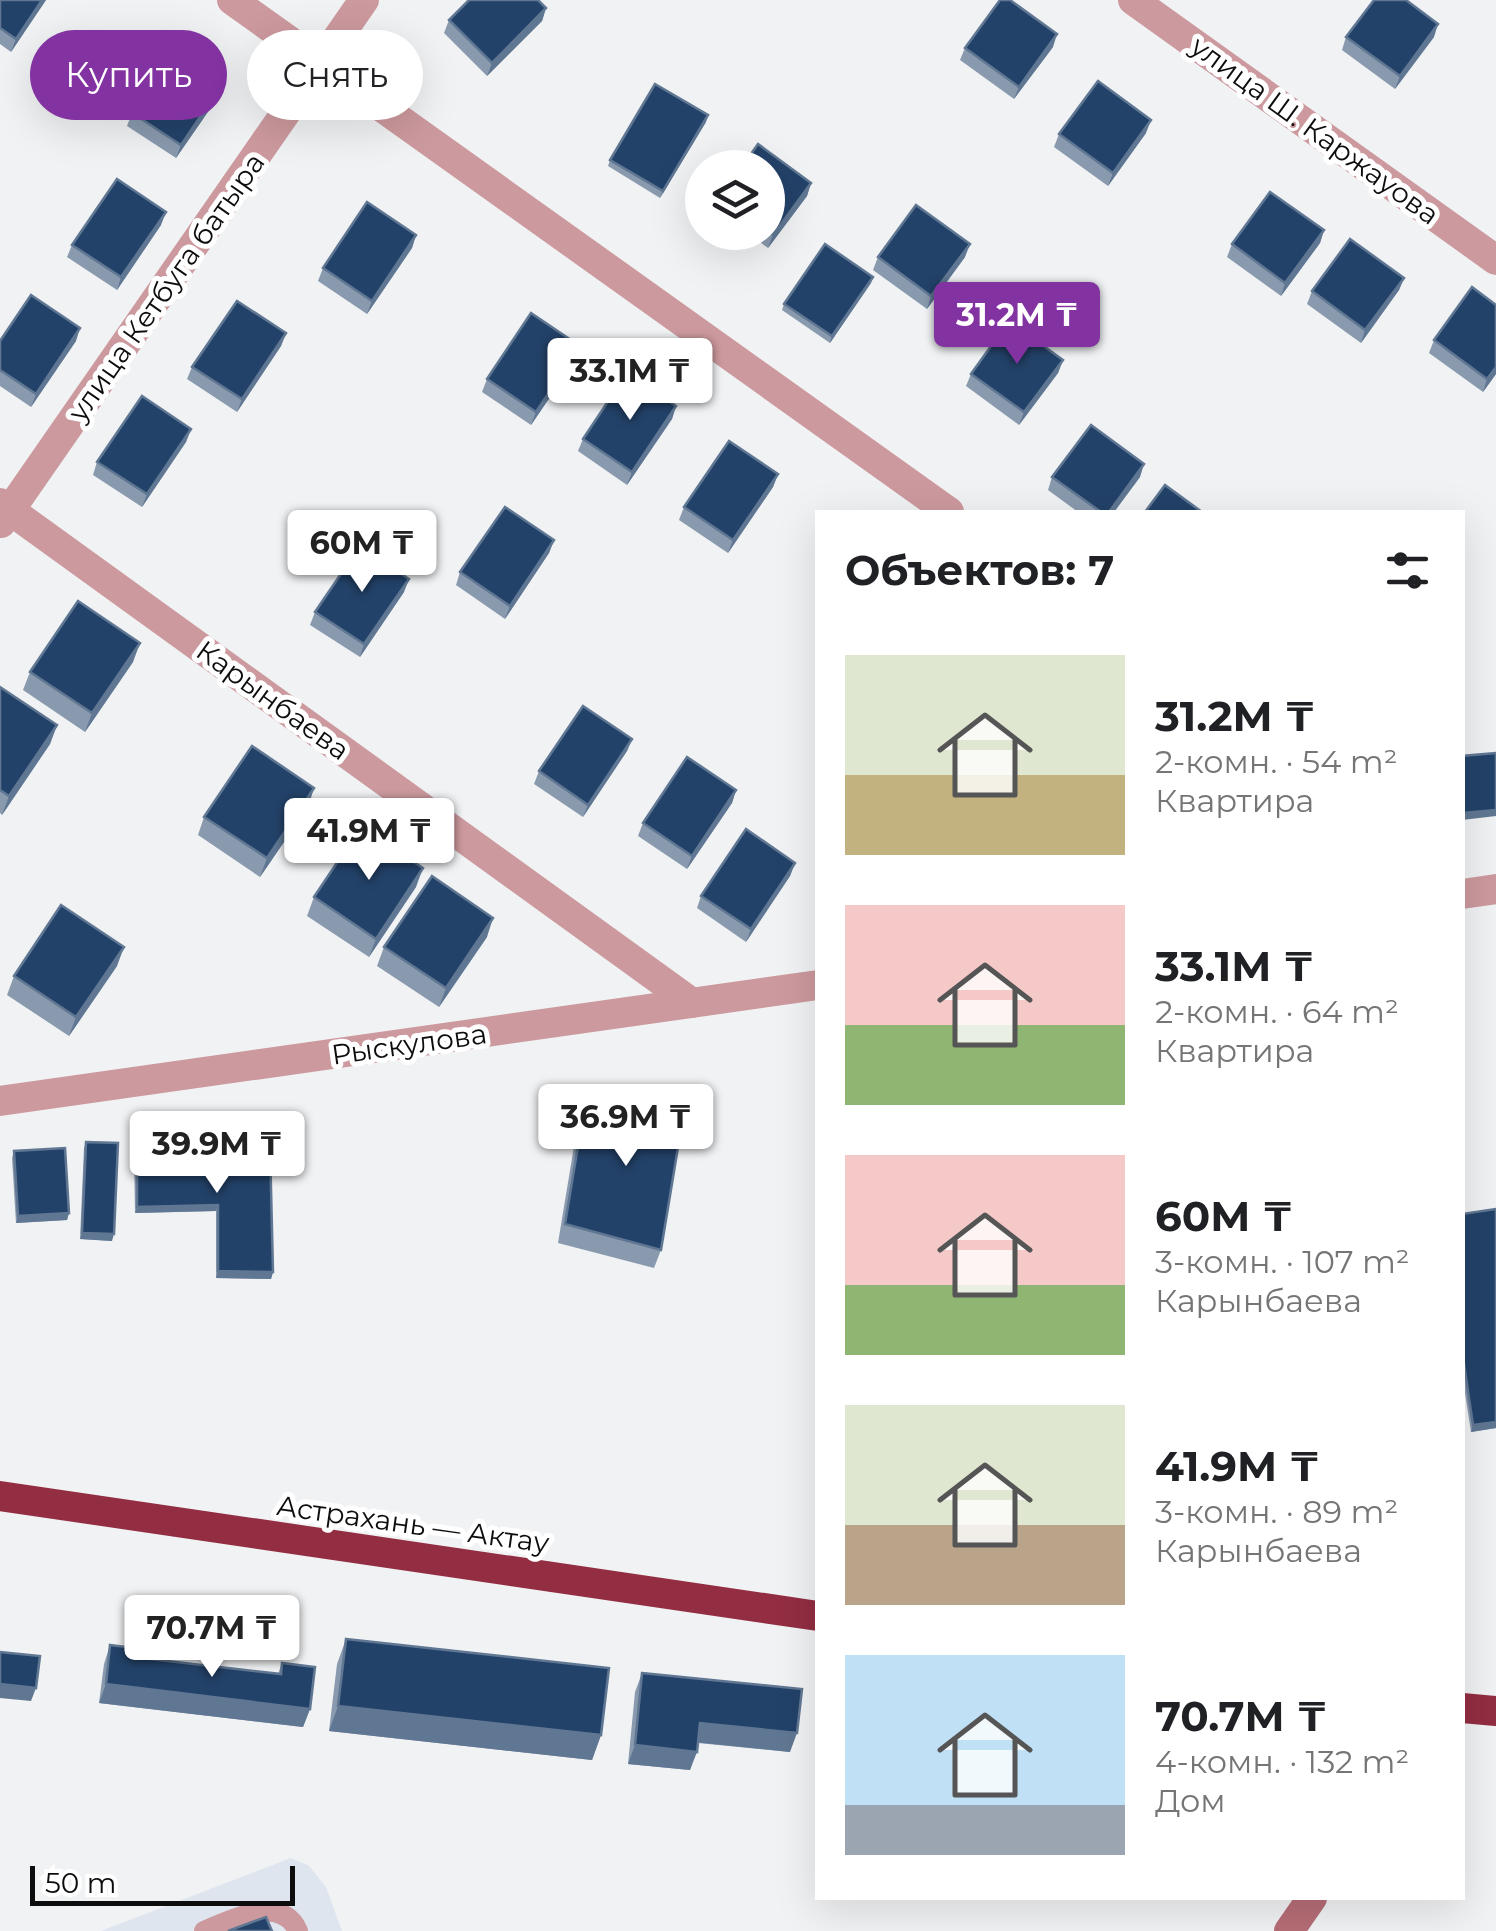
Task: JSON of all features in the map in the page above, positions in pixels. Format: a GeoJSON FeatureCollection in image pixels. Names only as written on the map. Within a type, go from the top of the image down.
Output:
{"type":"FeatureCollection","features":[{"type":"Feature","properties":{"kind":"highway","name":"Астрахань — Актау"},"geometry":{"type":"LineString","coordinates":[[0,1496],[815,1616]]}},
{"type":"Feature","properties":{"kind":"highway"},"geometry":{"type":"LineString","coordinates":[[1465,1708],[1496,1711]]}},
{"type":"Feature","properties":{"kind":"street"},"geometry":{"type":"LineString","coordinates":[[232,0],[275,30]]}},
{"type":"Feature","properties":{"kind":"street","name":"улица Кетбуга батыра"},"geometry":{"type":"LineString","coordinates":[[344,30],[364,0]]}},
{"type":"Feature","properties":{"kind":"street","name":"улица Ш. Каржауова"},"geometry":{"type":"LineString","coordinates":[[1133,0],[1496,260]]}},
{"type":"Feature","properties":{"kind":"street","name":"улица Кетбуга батыра"},"geometry":{"type":"LineString","coordinates":[[4,512],[283,120]]}},
{"type":"Feature","properties":{"kind":"street"},"geometry":{"type":"LineString","coordinates":[[402,120],[946,510]]}},
{"type":"Feature","properties":{"kind":"street","name":"Карынбаева"},"geometry":{"type":"LineString","coordinates":[[4,512],[692,1003]]}},
{"type":"Feature","properties":{"kind":"street"},"geometry":{"type":"LineString","coordinates":[[1465,894],[1496,889]]}},
{"type":"Feature","properties":{"kind":"street","name":"Рыскулова"},"geometry":{"type":"LineString","coordinates":[[0,1101],[815,984]]}},
{"type":"Feature","properties":{"kind":"street"},"geometry":{"type":"LineString","coordinates":[[1289,1931],[1311,1900]]}},
{"type":"Feature","properties":{"kind":"lane"},"geometry":{"type":"LineString","coordinates":[[204,1931],[249,1912],[275,1912],[294,1922],[298,1931]]}},
{"type":"Feature","properties":{"kind":"shaded area"},"geometry":{"type":"Polygon","coordinates":[[[291,1858],[309,1866],[326,1887],[342,1931],[101,1931],[291,1858]]]}},
{"type":"Feature","properties":{"kind":"building"},"geometry":{"type":"Polygon","coordinates":[[[0,0],[42,0],[16,39],[0,28],[0,0]]]}},
{"type":"Feature","properties":{"kind":"building"},"geometry":{"type":"Polygon","coordinates":[[[469,0],[538,0],[546,8],[492,63],[449,20],[469,0]]]}},
{"type":"Feature","properties":{"kind":"building"},"geometry":{"type":"Polygon","coordinates":[[[1000,0],[1010,0],[1057,34],[1019,87],[965,48],[1000,0]]]}},
{"type":"Feature","properties":{"kind":"building"},"geometry":{"type":"Polygon","coordinates":[[[1374,0],[1406,0],[1438,24],[1400,76],[1346,37],[1374,0]]]}},
{"type":"Feature","properties":{"kind":"building"},"geometry":{"type":"Polygon","coordinates":[[[1098,81],[1151,120],[1113,173],[1059,134],[1098,81]]]}},
{"type":"Feature","properties":{"kind":"building"},"geometry":{"type":"Polygon","coordinates":[[[655,84],[708,115],[663,191],[610,160],[655,84]]]}},
{"type":"Feature","properties":{"kind":"building"},"geometry":{"type":"Polygon","coordinates":[[[143,120],[198,120],[181,145],[143,120]]]}},
{"type":"Feature","properties":{"kind":"building"},"geometry":{"type":"Polygon","coordinates":[[[785,164],[811,183],[785,219],[785,164]]]}},
{"type":"Feature","properties":{"kind":"building"},"geometry":{"type":"Polygon","coordinates":[[[117,179],[166,212],[121,277],[72,245],[117,179]]]}},
{"type":"Feature","properties":{"kind":"building"},"geometry":{"type":"Polygon","coordinates":[[[1270,192],[1324,230],[1285,283],[1232,244],[1270,192]]]}},
{"type":"Feature","properties":{"kind":"building"},"geometry":{"type":"Polygon","coordinates":[[[367,202],[416,235],[372,301],[323,268],[367,202]]]}},
{"type":"Feature","properties":{"kind":"building"},"geometry":{"type":"Polygon","coordinates":[[[916,205],[970,244],[931,296],[878,257],[916,205]]]}},
{"type":"Feature","properties":{"kind":"building"},"geometry":{"type":"Polygon","coordinates":[[[1350,239],[1404,278],[1365,330],[1312,291],[1350,239]]]}},
{"type":"Feature","properties":{"kind":"building"},"geometry":{"type":"Polygon","coordinates":[[[825,244],[873,277],[832,336],[784,304],[825,244]]]}},
{"type":"Feature","properties":{"kind":"building"},"geometry":{"type":"Polygon","coordinates":[[[1472,287],[1496,305],[1496,367],[1487,379],[1434,340],[1472,287]]]}},
{"type":"Feature","properties":{"kind":"building"},"geometry":{"type":"Polygon","coordinates":[[[31,295],[80,328],[36,394],[0,370],[0,341],[31,295]]]}},
{"type":"Feature","properties":{"kind":"building"},"geometry":{"type":"Polygon","coordinates":[[[237,301],[286,333],[242,399],[192,367],[237,301]]]}},
{"type":"Feature","properties":{"kind":"building"},"geometry":{"type":"Polygon","coordinates":[[[531,313],[580,346],[536,412],[487,379],[531,313]]]}},
{"type":"Feature","properties":{"kind":"building"},"geometry":{"type":"Polygon","coordinates":[[[1009,321],[1063,360],[1024,412],[971,374],[1009,321]]]}},
{"type":"Feature","properties":{"kind":"building"},"geometry":{"type":"Polygon","coordinates":[[[627,373],[676,406],[632,472],[583,439],[627,373]]]}},
{"type":"Feature","properties":{"kind":"building"},"geometry":{"type":"Polygon","coordinates":[[[142,396],[191,429],[147,494],[97,462],[142,396]]]}},
{"type":"Feature","properties":{"kind":"building"},"geometry":{"type":"Polygon","coordinates":[[[1091,425],[1144,464],[1110,510],[1098,510],[1052,477],[1091,425]]]}},
{"type":"Feature","properties":{"kind":"building"},"geometry":{"type":"Polygon","coordinates":[[[729,441],[778,474],[733,540],[684,507],[729,441]]]}},
{"type":"Feature","properties":{"kind":"building"},"geometry":{"type":"Polygon","coordinates":[[[1165,485],[1199,510],[1146,510],[1165,485]]]}},
{"type":"Feature","properties":{"kind":"building"},"geometry":{"type":"Polygon","coordinates":[[[505,507],[554,540],[510,606],[460,572],[505,507]]]}},
{"type":"Feature","properties":{"kind":"building"},"geometry":{"type":"Polygon","coordinates":[[[360,546],[409,579],[364,644],[315,612],[360,546]]]}},
{"type":"Feature","properties":{"kind":"building"},"geometry":{"type":"Polygon","coordinates":[[[78,601],[140,643],[92,713],[30,672],[78,601]]]}},
{"type":"Feature","properties":{"kind":"building"},"geometry":{"type":"Polygon","coordinates":[[[0,687],[57,725],[9,796],[0,790],[0,687]]]}},
{"type":"Feature","properties":{"kind":"building"},"geometry":{"type":"Polygon","coordinates":[[[583,706],[632,739],[588,805],[539,771],[583,706]]]}},
{"type":"Feature","properties":{"kind":"building"},"geometry":{"type":"Polygon","coordinates":[[[252,746],[314,788],[267,858],[204,817],[252,746]]]}},
{"type":"Feature","properties":{"kind":"building"},"geometry":{"type":"Polygon","coordinates":[[[1496,753],[1496,810],[1465,813],[1465,756],[1496,753]]]}},
{"type":"Feature","properties":{"kind":"building"},"geometry":{"type":"Polygon","coordinates":[[[687,757],[736,790],[692,856],[643,823],[687,757]]]}},
{"type":"Feature","properties":{"kind":"building"},"geometry":{"type":"Polygon","coordinates":[[[361,827],[423,868],[376,939],[314,897],[361,827]]]}},
{"type":"Feature","properties":{"kind":"building"},"geometry":{"type":"Polygon","coordinates":[[[746,829],[795,863],[751,929],[701,896],[746,829]]]}},
{"type":"Feature","properties":{"kind":"building"},"geometry":{"type":"Polygon","coordinates":[[[432,876],[493,918],[446,988],[384,947],[432,876]]]}},
{"type":"Feature","properties":{"kind":"building"},"geometry":{"type":"Polygon","coordinates":[[[61,905],[124,947],[76,1017],[14,976],[61,905]]]}},
{"type":"Feature","properties":{"kind":"building"},"geometry":{"type":"Polygon","coordinates":[[[686,1099],[661,1250],[565,1224],[585,1104],[686,1099]]]}},
{"type":"Feature","properties":{"kind":"building"},"geometry":{"type":"Polygon","coordinates":[[[86,1142],[118,1143],[114,1234],[82,1233],[86,1142]]]}},
{"type":"Feature","properties":{"kind":"building"},"geometry":{"type":"Polygon","coordinates":[[[270,1146],[273,1272],[218,1271],[218,1205],[137,1207],[137,1149],[270,1146]]]}},
{"type":"Feature","properties":{"kind":"building"},"geometry":{"type":"Polygon","coordinates":[[[65,1148],[69,1213],[18,1216],[14,1151],[65,1148]]]}},
{"type":"Feature","properties":{"kind":"building"},"geometry":{"type":"Polygon","coordinates":[[[1496,1209],[1496,1422],[1473,1425],[1465,1370],[1465,1214],[1496,1209]]]}},
{"type":"Feature","properties":{"kind":"building"},"geometry":{"type":"Polygon","coordinates":[[[346,1639],[609,1668],[601,1735],[338,1706],[346,1639]]]}},
{"type":"Feature","properties":{"kind":"building"},"geometry":{"type":"Polygon","coordinates":[[[110,1645],[142,1649],[141,1658],[281,1674],[282,1663],[315,1667],[310,1709],[106,1684],[110,1645]]]}},
{"type":"Feature","properties":{"kind":"building"},"geometry":{"type":"Polygon","coordinates":[[[0,1652],[40,1656],[36,1688],[0,1684],[0,1652]]]}},
{"type":"Feature","properties":{"kind":"building"},"geometry":{"type":"Polygon","coordinates":[[[642,1673],[802,1689],[797,1733],[700,1723],[697,1752],[635,1745],[642,1673]]]}},
{"type":"Feature","properties":{"kind":"building"},"geometry":{"type":"Polygon","coordinates":[[[266,1917],[272,1931],[228,1931],[266,1917]]]}}]}
